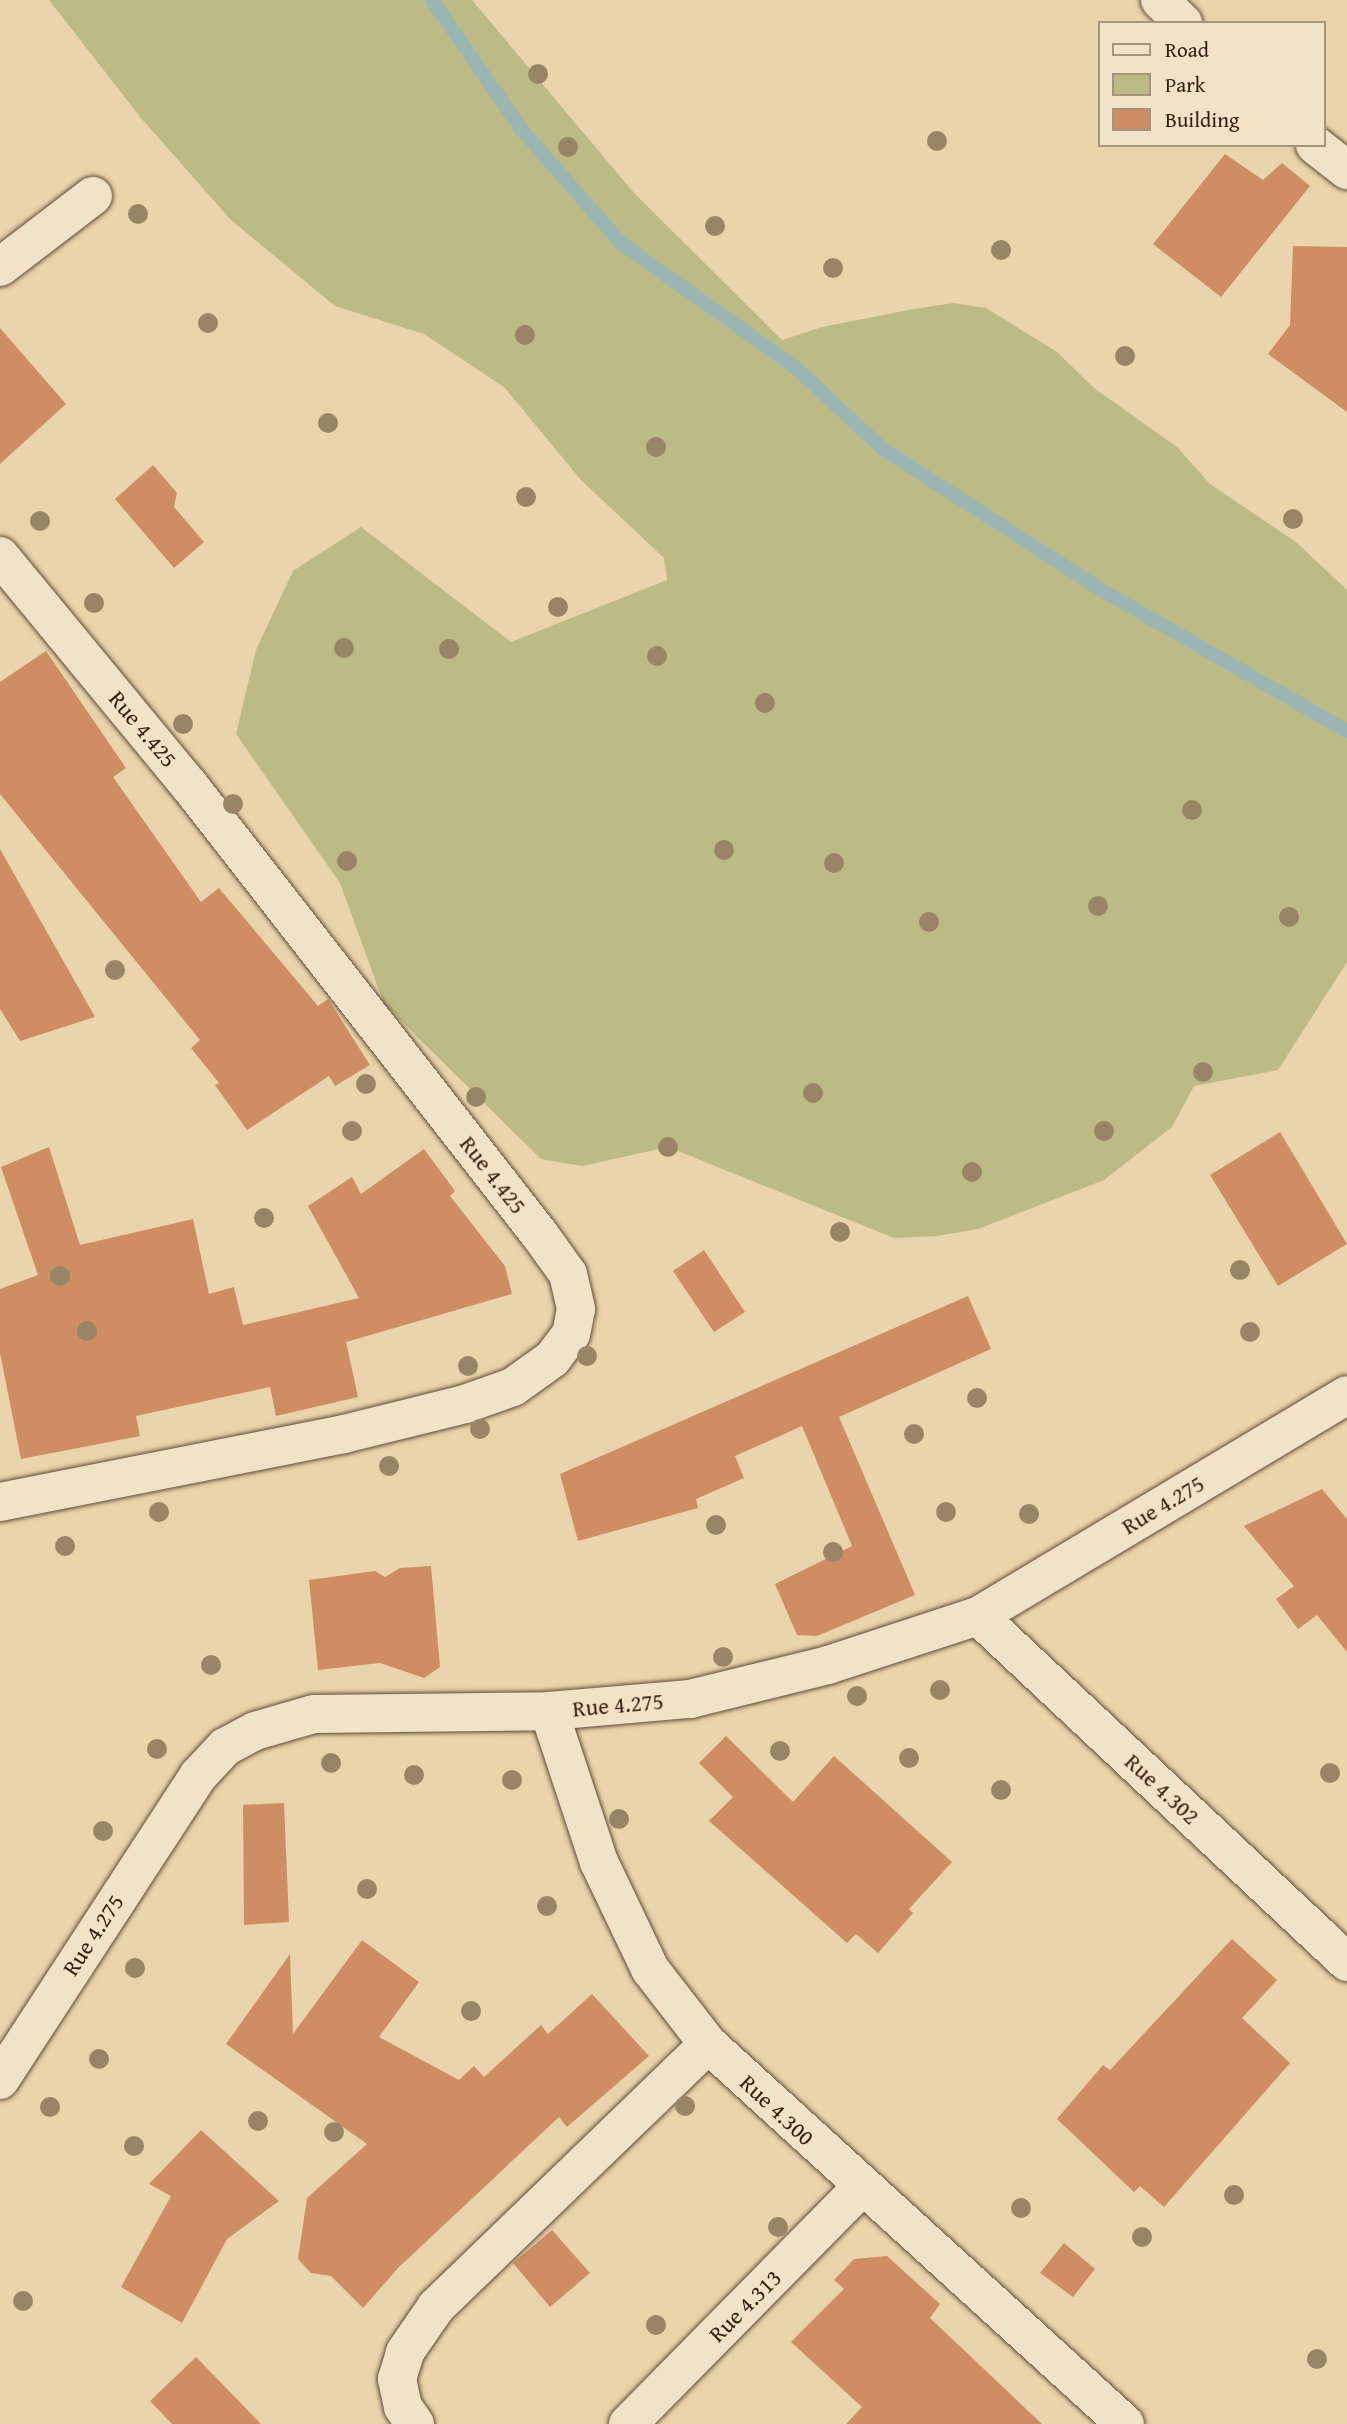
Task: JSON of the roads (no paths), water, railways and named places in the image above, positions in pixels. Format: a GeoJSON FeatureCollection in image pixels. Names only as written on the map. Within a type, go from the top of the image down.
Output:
{"type":"FeatureCollection","features":[{"type":"Feature","properties":{"kind":"street"},"geometry":{"type":"LineString","coordinates":[[1160,0],[1181,21]]}},
{"type":"Feature","properties":{"kind":"street"},"geometry":{"type":"LineString","coordinates":[[1318,147],[1347,170]]}},
{"type":"Feature","properties":{"kind":"street"},"geometry":{"type":"LineString","coordinates":[[0,267],[93,196]]}},
{"type":"Feature","properties":{"kind":"street","name":"Rue 4.425"},"geometry":{"type":"LineString","coordinates":[[0,556],[189,785],[540,1235],[568,1274],[576,1309],[571,1334],[552,1359],[513,1387],[465,1404],[344,1434],[0,1502]]}},
{"type":"Feature","properties":{"kind":"street","name":"Rue 4.275"},"geometry":{"type":"LineString","coordinates":[[0,2080],[198,1776],[225,1747],[255,1731],[314,1714],[549,1711],[690,1699],[828,1665],[978,1616],[1347,1395]]}},
{"type":"Feature","properties":{"kind":"street","name":"Rue 4.302"},"geometry":{"type":"LineString","coordinates":[[978,1616],[1347,1962]]}},
{"type":"Feature","properties":{"kind":"street","name":"Rue 4.300"},"geometry":{"type":"LineString","coordinates":[[549,1711],[599,1863],[644,1957],[708,2044],[862,2188],[1125,2424]]}},
{"type":"Feature","properties":{"kind":"street"},"geometry":{"type":"LineString","coordinates":[[415,2424],[403,2406],[397,2379],[405,2352],[436,2307],[708,2044]]}},
{"type":"Feature","properties":{"kind":"street","name":"Rue 4.313"},"geometry":{"type":"LineString","coordinates":[[628,2424],[862,2188]]}},
{"type":"Feature","properties":{"kind":"waterway"},"geometry":{"type":"LineString","coordinates":[[432,0],[522,130],[621,243],[796,368],[883,449],[1105,592],[1347,731]]}}]}
